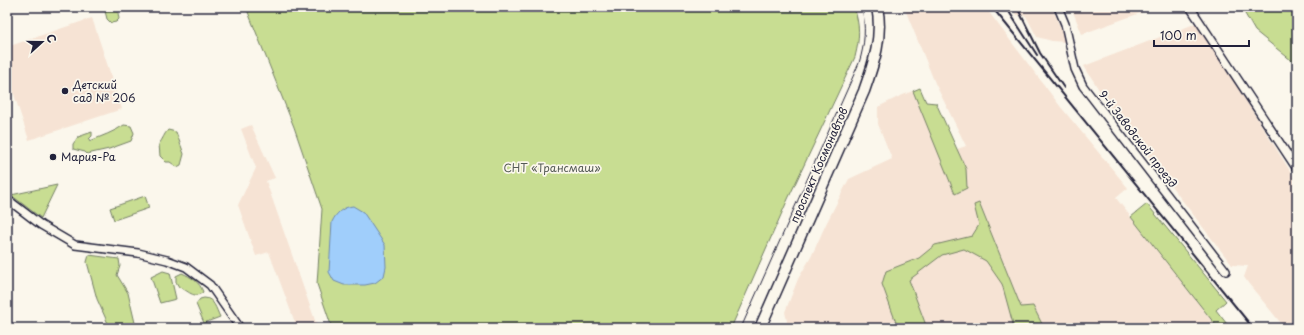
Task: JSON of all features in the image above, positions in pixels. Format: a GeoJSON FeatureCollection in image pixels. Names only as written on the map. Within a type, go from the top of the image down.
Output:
{"type":"FeatureCollection","features":[{"type":"Feature","properties":{"kind":"main road","name":"проспект Космонавтов"},"geometry":{"type":"LineString","coordinates":[[760,328],[864,91],[875,57],[878,42],[879,27],[877,7]]}},
{"type":"Feature","properties":{"kind":"street","name":"9-й Заводской проезд"},"geometry":{"type":"LineString","coordinates":[[1058,7],[1065,24],[1075,69],[1083,86],[1226,271]]}},
{"type":"Feature","properties":{"kind":"street"},"geometry":{"type":"LineString","coordinates":[[1190,7],[1297,169]]}},
{"type":"Feature","properties":{"kind":"street"},"geometry":{"type":"LineString","coordinates":[[7,199],[41,225],[75,245],[138,253],[167,260],[186,267],[210,285],[240,328]]}},
{"type":"Feature","properties":{"kind":"shaded area"},"geometry":{"type":"Polygon","coordinates":[[[904,7],[985,7],[1060,106],[1128,188],[1116,198],[1218,328],[784,328],[787,321],[785,312],[798,279],[811,257],[849,179],[892,159],[878,124],[878,107],[920,88],[948,152],[966,146],[935,83],[904,7]]]}},
{"type":"Feature","properties":{"kind":"shaded area"},"geometry":{"type":"Polygon","coordinates":[[[1012,7],[1052,7],[1066,42],[1052,41],[1037,37],[1026,16],[1016,15],[1012,7]]]}},
{"type":"Feature","properties":{"kind":"shaded area"},"geometry":{"type":"Polygon","coordinates":[[[1071,7],[1154,7],[1154,8],[1082,34],[1071,7]]]}},
{"type":"Feature","properties":{"kind":"shaded area","name":"Детский сад № 206"},"geometry":{"type":"Polygon","coordinates":[[[92,18],[122,109],[29,140],[7,73],[7,47],[92,18]]]}},
{"type":"Feature","properties":{"kind":"shaded area"},"geometry":{"type":"Polygon","coordinates":[[[1197,23],[1297,182],[1297,328],[1285,328],[1248,283],[1244,277],[1248,266],[1232,265],[1108,104],[1084,66],[1197,23]]]}},
{"type":"Feature","properties":{"kind":"shaded area"},"geometry":{"type":"Polygon","coordinates":[[[251,125],[275,178],[266,181],[317,326],[310,328],[297,328],[269,252],[256,256],[238,205],[256,168],[241,129],[251,125]]]}},
{"type":"Feature","properties":{"kind":"green space"},"geometry":{"type":"Polygon","coordinates":[[[104,7],[117,7],[119,19],[116,22],[111,23],[107,19],[104,7]]]}},
{"type":"Feature","properties":{"kind":"green space","name":"СНТ «Трансмаш»"},"geometry":{"type":"Polygon","coordinates":[[[246,7],[854,7],[858,26],[858,43],[855,57],[788,199],[731,328],[332,328],[317,284],[322,209],[294,127],[246,7]]]}},
{"type":"Feature","properties":{"kind":"green space"},"geometry":{"type":"Polygon","coordinates":[[[1241,7],[1297,7],[1297,65],[1255,31],[1241,7]]]}},
{"type":"Feature","properties":{"kind":"green space"},"geometry":{"type":"Polygon","coordinates":[[[920,88],[926,102],[936,103],[966,169],[967,188],[955,194],[913,91],[920,88]]]}},
{"type":"Feature","properties":{"kind":"green space"},"geometry":{"type":"Polygon","coordinates":[[[124,125],[131,126],[134,133],[131,141],[109,149],[87,154],[85,152],[73,149],[73,144],[78,137],[92,132],[92,136],[89,139],[90,141],[112,132],[124,125]]]}},
{"type":"Feature","properties":{"kind":"green space"},"geometry":{"type":"Polygon","coordinates":[[[168,130],[176,132],[184,154],[181,165],[177,167],[170,162],[166,162],[160,156],[159,144],[168,130]]]}},
{"type":"Feature","properties":{"kind":"green space"},"geometry":{"type":"Polygon","coordinates":[[[57,185],[41,218],[11,195],[57,185]]]}},
{"type":"Feature","properties":{"kind":"green space"},"geometry":{"type":"Polygon","coordinates":[[[145,196],[149,208],[114,220],[110,208],[145,196]]]}},
{"type":"Feature","properties":{"kind":"green space"},"geometry":{"type":"Polygon","coordinates":[[[979,203],[1021,307],[1033,306],[1044,328],[1016,328],[1013,324],[1002,284],[986,261],[964,249],[942,255],[909,280],[927,328],[898,328],[882,284],[886,271],[919,258],[935,245],[972,236],[979,225],[974,205],[979,203]]]}},
{"type":"Feature","properties":{"kind":"green space"},"geometry":{"type":"Polygon","coordinates":[[[1147,204],[1226,301],[1216,310],[1230,328],[1218,328],[1131,217],[1147,204]]]}},
{"type":"Feature","properties":{"kind":"green space"},"geometry":{"type":"Polygon","coordinates":[[[89,255],[119,259],[120,266],[117,275],[128,293],[136,327],[110,328],[97,299],[87,262],[89,255]]]}},
{"type":"Feature","properties":{"kind":"green space"},"geometry":{"type":"Polygon","coordinates":[[[163,271],[170,273],[176,299],[160,303],[151,277],[163,271]]]}},
{"type":"Feature","properties":{"kind":"green space"},"geometry":{"type":"Polygon","coordinates":[[[182,273],[192,278],[202,288],[203,292],[194,295],[179,287],[176,282],[176,276],[182,273]]]}},
{"type":"Feature","properties":{"kind":"green space"},"geometry":{"type":"Polygon","coordinates":[[[207,298],[212,302],[220,317],[204,323],[196,304],[200,299],[207,298]]]}},
{"type":"Feature","properties":{"kind":"water"},"geometry":{"type":"Polygon","coordinates":[[[353,206],[363,212],[385,245],[386,267],[384,276],[375,283],[365,285],[344,285],[334,281],[329,272],[332,222],[340,211],[353,206]]]}},
{"type":"Feature","properties":{"kind":"tram line"},"geometry":{"type":"LineString","coordinates":[[741,328],[859,63],[863,49],[864,35],[862,7]]}},
{"type":"Feature","properties":{"kind":"railway"},"geometry":{"type":"LineString","coordinates":[[992,7],[1253,328]]}},
{"type":"Feature","properties":{"kind":"railway"},"geometry":{"type":"LineString","coordinates":[[1006,7],[1037,55]]}},
{"type":"Feature","properties":{"kind":"railway"},"geometry":{"type":"LineString","coordinates":[[1017,7],[1040,53],[1064,88]]}},
{"type":"Feature","properties":{"kind":"place","name":"Детский сад № 206"},"geometry":{"type":"Point","coordinates":[65,91]}},
{"type":"Feature","properties":{"kind":"place","name":"Мария-Ра"},"geometry":{"type":"Point","coordinates":[53,157]}}]}
